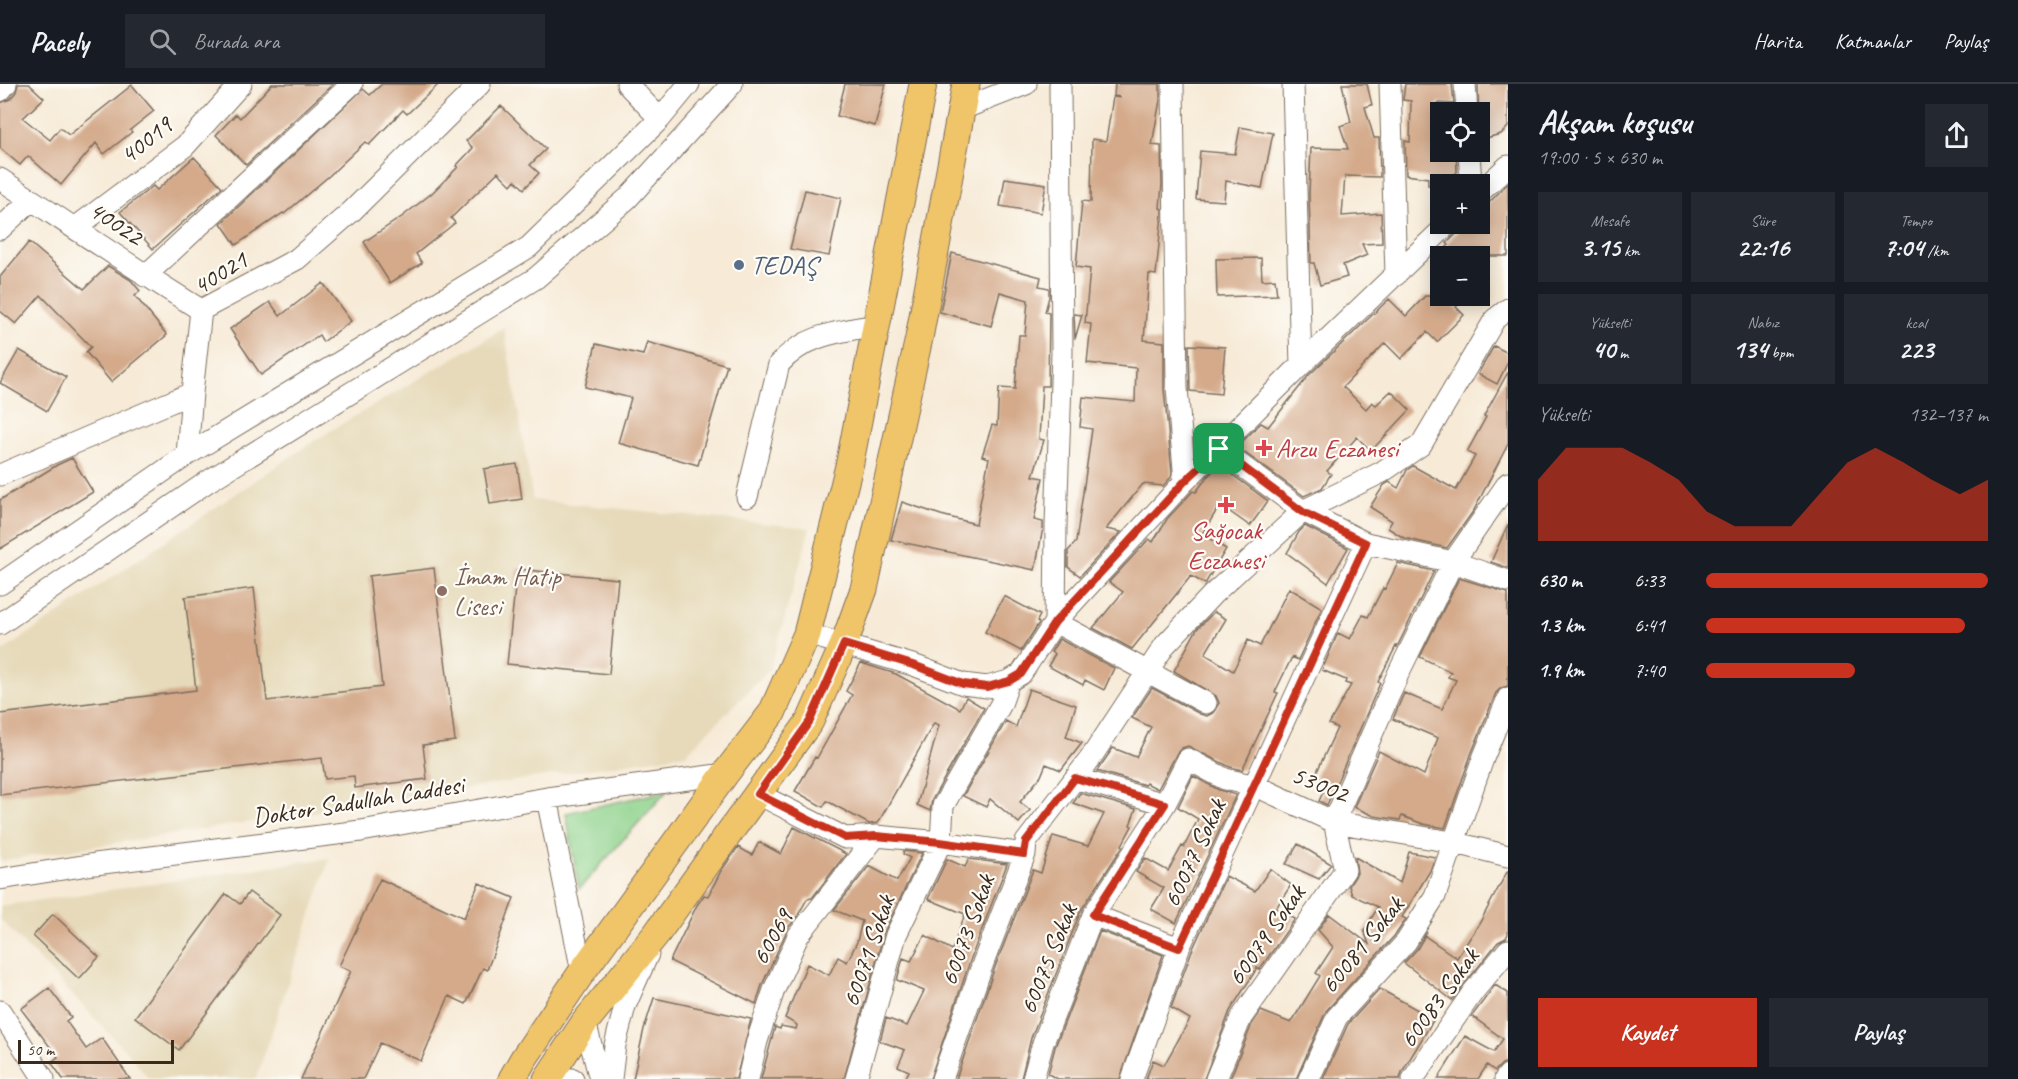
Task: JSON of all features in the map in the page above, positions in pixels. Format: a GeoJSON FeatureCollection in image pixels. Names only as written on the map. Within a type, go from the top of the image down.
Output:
{"type":"FeatureCollection","features":[{"type":"Feature","properties":{"kind":"main road"},"geometry":{"type":"LineString","coordinates":[[512,1079],[582,972],[724,774],[772,713],[807,634],[850,462],[923,84]]}},
{"type":"Feature","properties":{"kind":"main road"},"geometry":{"type":"LineString","coordinates":[[547,1079],[585,1022],[657,933],[810,721],[844,644],[864,589],[919,338],[964,97]]}},
{"type":"Feature","properties":{"kind":"main road"},"geometry":{"type":"LineString","coordinates":[[582,972],[585,1022]]}},
{"type":"Feature","properties":{"kind":"street"},"geometry":{"type":"LineString","coordinates":[[0,91],[6,84]]}},
{"type":"Feature","properties":{"kind":"street","name":"40019"},"geometry":{"type":"LineString","coordinates":[[75,228],[185,146],[241,84]]}},
{"type":"Feature","properties":{"kind":"street"},"geometry":{"type":"LineString","coordinates":[[145,276],[352,84]]}},
{"type":"Feature","properties":{"kind":"street","name":"40021"},"geometry":{"type":"LineString","coordinates":[[187,455],[201,310],[297,260],[352,212],[480,84]]}},
{"type":"Feature","properties":{"kind":"street"},"geometry":{"type":"LineString","coordinates":[[627,84],[660,119]]}},
{"type":"Feature","properties":{"kind":"street"},"geometry":{"type":"LineString","coordinates":[[0,584],[187,455],[529,247],[660,119],[689,84]]}},
{"type":"Feature","properties":{"kind":"street"},"geometry":{"type":"LineString","coordinates":[[0,624],[207,482],[537,278],[628,198],[732,84]]}},
{"type":"Feature","properties":{"kind":"street"},"geometry":{"type":"LineString","coordinates":[[964,97],[1026,84]]}},
{"type":"Feature","properties":{"kind":"street"},"geometry":{"type":"LineString","coordinates":[[1055,622],[1062,353],[1060,84]]}},
{"type":"Feature","properties":{"kind":"street"},"geometry":{"type":"LineString","coordinates":[[1173,84],[1177,388],[1185,481]]}},
{"type":"Feature","properties":{"kind":"street"},"geometry":{"type":"LineString","coordinates":[[1293,84],[1301,365]]}},
{"type":"Feature","properties":{"kind":"street"},"geometry":{"type":"LineString","coordinates":[[1390,84],[1396,275]]}},
{"type":"Feature","properties":{"kind":"street"},"geometry":{"type":"LineString","coordinates":[[1465,84],[1466,102]]}},
{"type":"Feature","properties":{"kind":"street"},"geometry":{"type":"LineString","coordinates":[[1490,183],[1508,166]]}},
{"type":"Feature","properties":{"kind":"street","name":"40022"},"geometry":{"type":"LineString","coordinates":[[0,179],[145,276],[201,310]]}},
{"type":"Feature","properties":{"kind":"street"},"geometry":{"type":"LineString","coordinates":[[0,229],[31,200]]}},
{"type":"Feature","properties":{"kind":"street"},"geometry":{"type":"LineString","coordinates":[[807,634],[916,666],[963,684],[987,687],[1009,681],[1021,674],[1055,622],[1185,481],[1301,365],[1438,234]]}},
{"type":"Feature","properties":{"kind":"street","name":"60073 Sokak"},"geometry":{"type":"LineString","coordinates":[[942,1079],[1024,854],[1026,842],[1075,778],[1165,645],[1213,594],[1303,512],[1382,472],[1421,445],[1495,319],[1508,309]]}},
{"type":"Feature","properties":{"kind":"street"},"geometry":{"type":"LineString","coordinates":[[747,497],[779,364],[802,343],[877,325]]}},
{"type":"Feature","properties":{"kind":"street"},"geometry":{"type":"LineString","coordinates":[[0,475],[192,393]]}},
{"type":"Feature","properties":{"kind":"street"},"geometry":{"type":"LineString","coordinates":[[1219,449],[1303,512],[1366,543],[1453,562],[1508,581]]}},
{"type":"Feature","properties":{"kind":"street"},"geometry":{"type":"LineString","coordinates":[[1334,822],[1399,672],[1453,562],[1508,483]]}},
{"type":"Feature","properties":{"kind":"street","name":"60077 Sokak"},"geometry":{"type":"LineString","coordinates":[[1132,1079],[1179,948],[1256,786],[1366,543]]}},
{"type":"Feature","properties":{"kind":"street"},"geometry":{"type":"LineString","coordinates":[[1055,622],[1206,703]]}},
{"type":"Feature","properties":{"kind":"street","name":"60071 Sokak"},"geometry":{"type":"LineString","coordinates":[[856,1079],[896,935],[940,842],[943,806],[1001,704],[1009,681]]}},
{"type":"Feature","properties":{"kind":"street","name":"60081 Sokak"},"geometry":{"type":"LineString","coordinates":[[1309,1079],[1337,1017],[1406,942],[1435,896],[1452,842],[1508,698]]}},
{"type":"Feature","properties":{"kind":"street","name":"53002"},"geometry":{"type":"LineString","coordinates":[[1165,804],[1188,759],[1225,779],[1256,786],[1334,822],[1452,842],[1508,856]]}},
{"type":"Feature","properties":{"kind":"street","name":"Doktor Sadullah Caddesi"},"geometry":{"type":"LineString","coordinates":[[0,879],[95,864],[361,831],[547,798],[724,774]]}},
{"type":"Feature","properties":{"kind":"street"},"geometry":{"type":"LineString","coordinates":[[1075,778],[1165,804]]}},
{"type":"Feature","properties":{"kind":"street"},"geometry":{"type":"LineString","coordinates":[[758,794],[845,838],[876,836],[1024,854]]}},
{"type":"Feature","properties":{"kind":"street"},"geometry":{"type":"LineString","coordinates":[[547,798],[582,972]]}},
{"type":"Feature","properties":{"kind":"street","name":"60075 Sokak"},"geometry":{"type":"LineString","coordinates":[[1032,1079],[1043,1043],[1093,915],[1165,804]]}},
{"type":"Feature","properties":{"kind":"street","name":"60079 Sokak"},"geometry":{"type":"LineString","coordinates":[[1216,1079],[1241,1018],[1345,870],[1334,822]]}},
{"type":"Feature","properties":{"kind":"street","name":"60069"},"geometry":{"type":"LineString","coordinates":[[748,1079],[757,1041],[774,990],[798,936],[876,836]]}},
{"type":"Feature","properties":{"kind":"street"},"geometry":{"type":"LineString","coordinates":[[1093,915],[1179,948]]}},
{"type":"Feature","properties":{"kind":"street"},"geometry":{"type":"LineString","coordinates":[[611,1079],[615,1044],[625,1006],[657,933]]}},
{"type":"Feature","properties":{"kind":"street","name":"60083 Sokak"},"geometry":{"type":"LineString","coordinates":[[1413,1079],[1473,992],[1508,950]]}},
{"type":"Feature","properties":{"kind":"street"},"geometry":{"type":"LineString","coordinates":[[0,1011],[44,1079]]}},
{"type":"Feature","properties":{"kind":"street"},"geometry":{"type":"LineString","coordinates":[[585,1022],[600,1079]]}},
{"type":"Feature","properties":{"kind":"street"},"geometry":{"type":"LineString","coordinates":[[1505,1079],[1508,1075]]}},
{"type":"Feature","properties":{"kind":"street"},"geometry":{"type":"LineString","coordinates":[[563,1079],[573,1079]]}},
{"type":"Feature","properties":{"kind":"shaded area","name":"İmam Hatip Lisesi"},"geometry":{"type":"Polygon","coordinates":[[[504,328],[533,500],[810,528],[770,669],[686,754],[0,861],[0,653],[320,437],[504,328]]]}},
{"type":"Feature","properties":{"kind":"shaded area"},"geometry":{"type":"Polygon","coordinates":[[[330,858],[256,1079],[149,1079],[129,1054],[0,919],[0,906],[330,858]]]}},
{"type":"Feature","properties":{"kind":"green space"},"geometry":{"type":"Polygon","coordinates":[[[667,791],[579,889],[566,813],[667,791]]]}},
{"type":"Feature","properties":{"kind":"building"},"geometry":{"type":"Polygon","coordinates":[[[18,84],[29,84],[44,98],[23,118],[50,140],[60,128],[69,135],[132,85],[154,111],[104,154],[96,143],[61,185],[28,156],[20,165],[0,148],[0,103],[10,99],[16,92],[18,84]]]}},
{"type":"Feature","properties":{"kind":"building"},"geometry":{"type":"Polygon","coordinates":[[[272,84],[333,84],[246,165],[216,135],[236,114],[240,118],[272,84]]]}},
{"type":"Feature","properties":{"kind":"building"},"geometry":{"type":"Polygon","coordinates":[[[382,84],[439,84],[407,114],[403,110],[369,145],[365,142],[284,214],[236,245],[221,223],[363,89],[370,95],[382,84]]]}},
{"type":"Feature","properties":{"kind":"building"},"geometry":{"type":"Polygon","coordinates":[[[845,84],[886,84],[875,126],[837,116],[845,84]]]}},
{"type":"Feature","properties":{"kind":"building"},"geometry":{"type":"Polygon","coordinates":[[[1115,84],[1160,84],[1160,100],[1152,145],[1161,146],[1160,208],[1162,214],[1156,275],[1149,274],[1144,340],[1164,342],[1164,389],[1172,473],[1163,486],[1143,484],[1106,529],[1121,532],[1080,576],[1068,567],[1068,551],[1076,542],[1092,429],[1080,427],[1083,397],[1135,402],[1136,368],[1087,363],[1091,324],[1085,323],[1090,269],[1076,267],[1082,201],[1091,202],[1092,139],[1106,141],[1113,97],[1120,98],[1114,96],[1115,84]]]}},
{"type":"Feature","properties":{"kind":"building"},"geometry":{"type":"Polygon","coordinates":[[[1342,84],[1367,84],[1372,105],[1365,107],[1374,138],[1379,138],[1380,177],[1345,176],[1342,216],[1381,213],[1382,243],[1362,244],[1367,255],[1343,265],[1347,277],[1320,285],[1314,263],[1311,263],[1309,194],[1311,148],[1348,149],[1340,126],[1351,122],[1342,84]]]}},
{"type":"Feature","properties":{"kind":"building"},"geometry":{"type":"Polygon","coordinates":[[[1405,84],[1452,84],[1454,102],[1430,102],[1430,162],[1456,162],[1457,172],[1455,174],[1430,174],[1430,185],[1428,185],[1428,178],[1406,175],[1405,141],[1410,142],[1411,101],[1403,100],[1405,84]]]}},
{"type":"Feature","properties":{"kind":"building"},"geometry":{"type":"Polygon","coordinates":[[[1478,84],[1508,84],[1508,127],[1501,134],[1490,137],[1490,102],[1478,102],[1478,84]]]}},
{"type":"Feature","properties":{"kind":"building"},"geometry":{"type":"Polygon","coordinates":[[[501,106],[546,149],[530,165],[539,173],[524,189],[515,180],[511,185],[498,172],[451,218],[455,223],[416,254],[422,263],[390,283],[364,242],[432,193],[473,148],[466,141],[501,106]]]}},
{"type":"Feature","properties":{"kind":"building"},"geometry":{"type":"Polygon","coordinates":[[[1240,127],[1273,133],[1262,188],[1226,181],[1224,201],[1196,199],[1200,151],[1235,154],[1240,127]]]}},
{"type":"Feature","properties":{"kind":"building"},"geometry":{"type":"Polygon","coordinates":[[[194,157],[222,187],[153,249],[120,212],[153,186],[157,190],[194,157]]]}},
{"type":"Feature","properties":{"kind":"building"},"geometry":{"type":"Polygon","coordinates":[[[1005,178],[1046,184],[1041,213],[1000,206],[1005,178]]]}},
{"type":"Feature","properties":{"kind":"building"},"geometry":{"type":"Polygon","coordinates":[[[1508,183],[1508,256],[1490,256],[1490,246],[1448,246],[1447,243],[1456,234],[1490,234],[1490,202],[1508,183]]]}},
{"type":"Feature","properties":{"kind":"building"},"geometry":{"type":"Polygon","coordinates":[[[805,190],[841,198],[829,256],[790,249],[805,190]]]}},
{"type":"Feature","properties":{"kind":"building"},"geometry":{"type":"Polygon","coordinates":[[[29,242],[84,289],[108,266],[131,280],[140,291],[135,296],[167,335],[111,382],[86,352],[91,347],[41,295],[16,324],[0,311],[0,277],[29,242]]]}},
{"type":"Feature","properties":{"kind":"building"},"geometry":{"type":"Polygon","coordinates":[[[952,253],[1041,277],[1039,286],[1049,288],[1045,312],[1049,313],[1048,386],[1042,386],[1039,439],[1044,440],[1033,476],[1043,478],[1034,520],[1043,522],[1035,570],[891,540],[902,502],[976,524],[989,458],[982,456],[992,425],[997,426],[999,388],[1015,389],[1019,335],[1025,335],[1028,300],[1000,292],[991,326],[940,312],[952,253]]]}},
{"type":"Feature","properties":{"kind":"building"},"geometry":{"type":"Polygon","coordinates":[[[1261,258],[1262,280],[1275,279],[1277,295],[1217,297],[1216,259],[1261,258]]]}},
{"type":"Feature","properties":{"kind":"building"},"geometry":{"type":"Polygon","coordinates":[[[323,283],[351,321],[323,342],[319,335],[261,375],[230,329],[270,302],[280,316],[323,283]]]}},
{"type":"Feature","properties":{"kind":"building"},"geometry":{"type":"Polygon","coordinates":[[[1425,296],[1430,296],[1430,306],[1457,306],[1464,315],[1437,342],[1427,332],[1401,359],[1385,343],[1343,387],[1366,409],[1372,402],[1376,405],[1391,391],[1410,410],[1371,451],[1357,437],[1327,471],[1331,474],[1322,488],[1304,496],[1237,447],[1261,423],[1268,427],[1309,375],[1389,299],[1406,316],[1425,296]]]}},
{"type":"Feature","properties":{"kind":"building"},"geometry":{"type":"Polygon","coordinates":[[[1074,314],[1082,315],[1075,339],[1074,314]]]}},
{"type":"Feature","properties":{"kind":"building"},"geometry":{"type":"Polygon","coordinates":[[[647,342],[727,365],[698,465],[618,443],[631,398],[585,387],[596,344],[643,355],[647,342]]]}},
{"type":"Feature","properties":{"kind":"building"},"geometry":{"type":"Polygon","coordinates":[[[1189,345],[1225,347],[1221,394],[1190,391],[1189,345]]]}},
{"type":"Feature","properties":{"kind":"building"},"geometry":{"type":"Polygon","coordinates":[[[1494,346],[1508,353],[1508,362],[1497,384],[1478,374],[1494,346]]]}},
{"type":"Feature","properties":{"kind":"building"},"geometry":{"type":"Polygon","coordinates":[[[19,350],[66,377],[47,411],[0,383],[19,350]]]}},
{"type":"Feature","properties":{"kind":"building"},"geometry":{"type":"Polygon","coordinates":[[[1508,372],[1508,444],[1474,510],[1447,548],[1404,538],[1388,528],[1392,521],[1370,507],[1384,485],[1389,482],[1398,488],[1407,470],[1413,466],[1456,490],[1475,456],[1467,452],[1508,372]]]}},
{"type":"Feature","properties":{"kind":"building"},"geometry":{"type":"Polygon","coordinates":[[[72,458],[93,492],[0,549],[0,500],[72,458]]]}},
{"type":"Feature","properties":{"kind":"building"},"geometry":{"type":"Polygon","coordinates":[[[517,464],[522,499],[490,504],[484,469],[517,464]]]}},
{"type":"Feature","properties":{"kind":"building"},"geometry":{"type":"Polygon","coordinates":[[[1219,465],[1268,501],[1250,526],[1220,505],[1202,534],[1226,549],[1205,584],[1191,576],[1132,649],[1093,628],[1123,592],[1109,582],[1149,539],[1153,542],[1167,519],[1193,491],[1196,492],[1219,465]]]}},
{"type":"Feature","properties":{"kind":"building"},"geometry":{"type":"Polygon","coordinates":[[[1508,524],[1508,568],[1491,562],[1508,524]]]}},
{"type":"Feature","properties":{"kind":"building"},"geometry":{"type":"Polygon","coordinates":[[[1305,526],[1348,548],[1328,583],[1287,553],[1305,526]]]}},
{"type":"Feature","properties":{"kind":"building"},"geometry":{"type":"Polygon","coordinates":[[[1398,563],[1434,571],[1378,682],[1380,683],[1327,805],[1319,801],[1328,782],[1315,776],[1337,728],[1329,724],[1351,685],[1345,683],[1346,680],[1322,670],[1338,633],[1350,639],[1363,615],[1368,617],[1398,563]]]}},
{"type":"Feature","properties":{"kind":"building"},"geometry":{"type":"Polygon","coordinates":[[[434,568],[455,741],[423,745],[427,779],[355,788],[354,776],[325,779],[322,758],[0,795],[0,714],[196,690],[185,597],[254,588],[267,701],[382,687],[369,576],[434,568]]]}},
{"type":"Feature","properties":{"kind":"building"},"geometry":{"type":"Polygon","coordinates":[[[517,569],[618,579],[609,674],[507,664],[517,569]]]}},
{"type":"Feature","properties":{"kind":"building"},"geometry":{"type":"Polygon","coordinates":[[[1459,578],[1508,593],[1508,686],[1496,693],[1445,828],[1423,824],[1402,816],[1400,820],[1374,816],[1354,807],[1379,751],[1424,775],[1438,738],[1393,719],[1404,693],[1442,709],[1456,680],[1448,677],[1451,672],[1420,657],[1459,578]]]}},
{"type":"Feature","properties":{"kind":"building"},"geometry":{"type":"Polygon","coordinates":[[[1289,588],[1322,608],[1298,660],[1292,657],[1242,770],[1230,767],[1188,746],[1177,753],[1158,789],[1146,783],[1145,785],[1097,771],[1113,748],[1136,757],[1151,727],[1132,718],[1152,688],[1200,714],[1207,716],[1213,713],[1219,703],[1216,696],[1174,671],[1197,629],[1214,612],[1226,619],[1205,654],[1233,671],[1248,640],[1260,646],[1289,588]]]}},
{"type":"Feature","properties":{"kind":"building"},"geometry":{"type":"Polygon","coordinates":[[[1004,596],[1040,615],[1037,621],[1039,623],[1021,651],[985,632],[1004,596]]]}},
{"type":"Feature","properties":{"kind":"building"},"geometry":{"type":"Polygon","coordinates":[[[1059,639],[1114,668],[1104,690],[1085,680],[1083,685],[1048,666],[1055,654],[1051,652],[1059,639]]]}},
{"type":"Feature","properties":{"kind":"building"},"geometry":{"type":"Polygon","coordinates":[[[861,663],[896,674],[960,709],[966,697],[984,708],[932,800],[930,811],[917,805],[939,725],[934,723],[878,823],[869,824],[827,801],[823,807],[795,791],[815,757],[817,758],[852,695],[846,691],[861,663]]]}},
{"type":"Feature","properties":{"kind":"building"},"geometry":{"type":"Polygon","coordinates":[[[1029,689],[1076,705],[1066,737],[1082,743],[1061,770],[1046,764],[1041,776],[1020,802],[1030,810],[1019,823],[990,799],[986,807],[963,796],[1006,721],[1016,727],[1029,689]]]}},
{"type":"Feature","properties":{"kind":"building"},"geometry":{"type":"Polygon","coordinates":[[[1193,776],[1219,790],[1236,795],[1176,923],[1151,909],[1164,888],[1136,872],[1145,858],[1168,871],[1182,846],[1184,847],[1198,819],[1178,807],[1193,776]]]}},
{"type":"Feature","properties":{"kind":"building"},"geometry":{"type":"Polygon","coordinates":[[[1080,793],[1136,809],[1130,825],[1132,826],[1123,846],[1081,910],[1031,1038],[1021,1079],[956,1079],[995,967],[1033,870],[1041,873],[1053,836],[1088,846],[1104,814],[1073,803],[1080,793]]]}},
{"type":"Feature","properties":{"kind":"building"},"geometry":{"type":"Polygon","coordinates":[[[794,827],[846,854],[812,898],[807,899],[788,928],[762,985],[756,1004],[670,961],[697,905],[704,895],[708,896],[721,871],[738,847],[752,855],[759,842],[781,854],[794,827]]]}},
{"type":"Feature","properties":{"kind":"building"},"geometry":{"type":"Polygon","coordinates":[[[1298,844],[1331,864],[1319,879],[1286,864],[1298,844]]]}},
{"type":"Feature","properties":{"kind":"building"},"geometry":{"type":"Polygon","coordinates":[[[904,851],[922,853],[884,932],[844,1079],[761,1079],[775,1027],[796,1029],[797,1025],[785,1018],[807,964],[829,975],[838,957],[847,962],[857,942],[862,921],[834,910],[869,866],[897,881],[910,858],[903,854],[904,851]]]}},
{"type":"Feature","properties":{"kind":"building"},"geometry":{"type":"Polygon","coordinates":[[[1409,852],[1435,857],[1430,871],[1402,917],[1406,919],[1396,934],[1326,1011],[1296,1079],[1230,1079],[1252,1024],[1261,1011],[1291,1023],[1320,976],[1316,973],[1333,947],[1318,930],[1329,914],[1369,944],[1364,931],[1378,907],[1352,895],[1349,886],[1357,873],[1355,857],[1400,883],[1409,852]]]}},
{"type":"Feature","properties":{"kind":"building"},"geometry":{"type":"Polygon","coordinates":[[[947,859],[965,867],[969,859],[1007,864],[971,958],[930,1079],[905,1079],[909,1071],[898,1066],[905,1050],[880,1041],[886,1018],[907,1026],[924,991],[897,980],[903,958],[911,961],[925,935],[952,950],[965,914],[928,899],[947,859]]]}},
{"type":"Feature","properties":{"kind":"building"},"geometry":{"type":"Polygon","coordinates":[[[1270,869],[1291,885],[1276,908],[1295,919],[1259,970],[1257,968],[1230,1011],[1204,1079],[1146,1079],[1153,1060],[1164,1065],[1190,1019],[1171,1008],[1191,953],[1226,876],[1255,891],[1270,869]]]}},
{"type":"Feature","properties":{"kind":"building"},"geometry":{"type":"Polygon","coordinates":[[[1508,870],[1508,934],[1506,938],[1498,942],[1452,1000],[1404,963],[1417,949],[1427,932],[1425,936],[1457,958],[1479,924],[1508,870]]]}},
{"type":"Feature","properties":{"kind":"building"},"geometry":{"type":"Polygon","coordinates":[[[380,879],[464,918],[479,883],[514,898],[487,970],[483,968],[466,1004],[449,996],[421,1061],[380,1043],[363,1079],[301,1079],[351,971],[339,966],[380,879]]]}},
{"type":"Feature","properties":{"kind":"building"},"geometry":{"type":"Polygon","coordinates":[[[249,892],[280,915],[179,1050],[135,1017],[226,894],[240,904],[249,892]]]}},
{"type":"Feature","properties":{"kind":"building"},"geometry":{"type":"Polygon","coordinates":[[[53,914],[99,957],[79,979],[33,936],[53,914]]]}},
{"type":"Feature","properties":{"kind":"building"},"geometry":{"type":"Polygon","coordinates":[[[1100,931],[1163,955],[1120,1079],[1058,1079],[1048,1074],[1055,1047],[1100,931]]]}},
{"type":"Feature","properties":{"kind":"building"},"geometry":{"type":"Polygon","coordinates":[[[1495,985],[1508,993],[1508,1062],[1495,1071],[1487,1065],[1478,1079],[1438,1079],[1465,1036],[1494,1052],[1503,1039],[1472,1016],[1495,985]]]}},
{"type":"Feature","properties":{"kind":"building"},"geometry":{"type":"Polygon","coordinates":[[[49,988],[71,1017],[66,1021],[86,1049],[102,1038],[130,1079],[63,1079],[51,1062],[58,1057],[21,1009],[49,988]]]}},
{"type":"Feature","properties":{"kind":"building"},"geometry":{"type":"Polygon","coordinates":[[[1380,989],[1434,1019],[1400,1079],[1323,1079],[1348,1024],[1380,989]]]}},
{"type":"Feature","properties":{"kind":"building"},"geometry":{"type":"Polygon","coordinates":[[[654,998],[751,1019],[736,1079],[633,1079],[644,1029],[654,998]]]}},
{"type":"Feature","properties":{"kind":"place","name":"TEDAŞ"},"geometry":{"type":"Point","coordinates":[739,265]}},
{"type":"Feature","properties":{"kind":"place","name":"Arzu Eczanesi"},"geometry":{"type":"Point","coordinates":[1264,448]}},
{"type":"Feature","properties":{"kind":"place","name":"Sağocak Eczanesi"},"geometry":{"type":"Point","coordinates":[1226,505]}},
{"type":"Feature","properties":{"kind":"place","name":"İmam Hatip Lisesi"},"geometry":{"type":"Point","coordinates":[442,591]}},
{"type":"Feature","properties":{"kind":"route"},"geometry":{"type":"LineString","coordinates":[[1219,449],[1303,512],[1366,543],[1179,948],[1093,915],[1165,804],[1075,778],[1026,842],[1024,854],[876,836],[845,838],[758,794],[810,721],[844,644],[916,666],[963,684],[987,687],[1009,681],[1021,674],[1055,622],[1185,481],[1219,449]]}}]}
